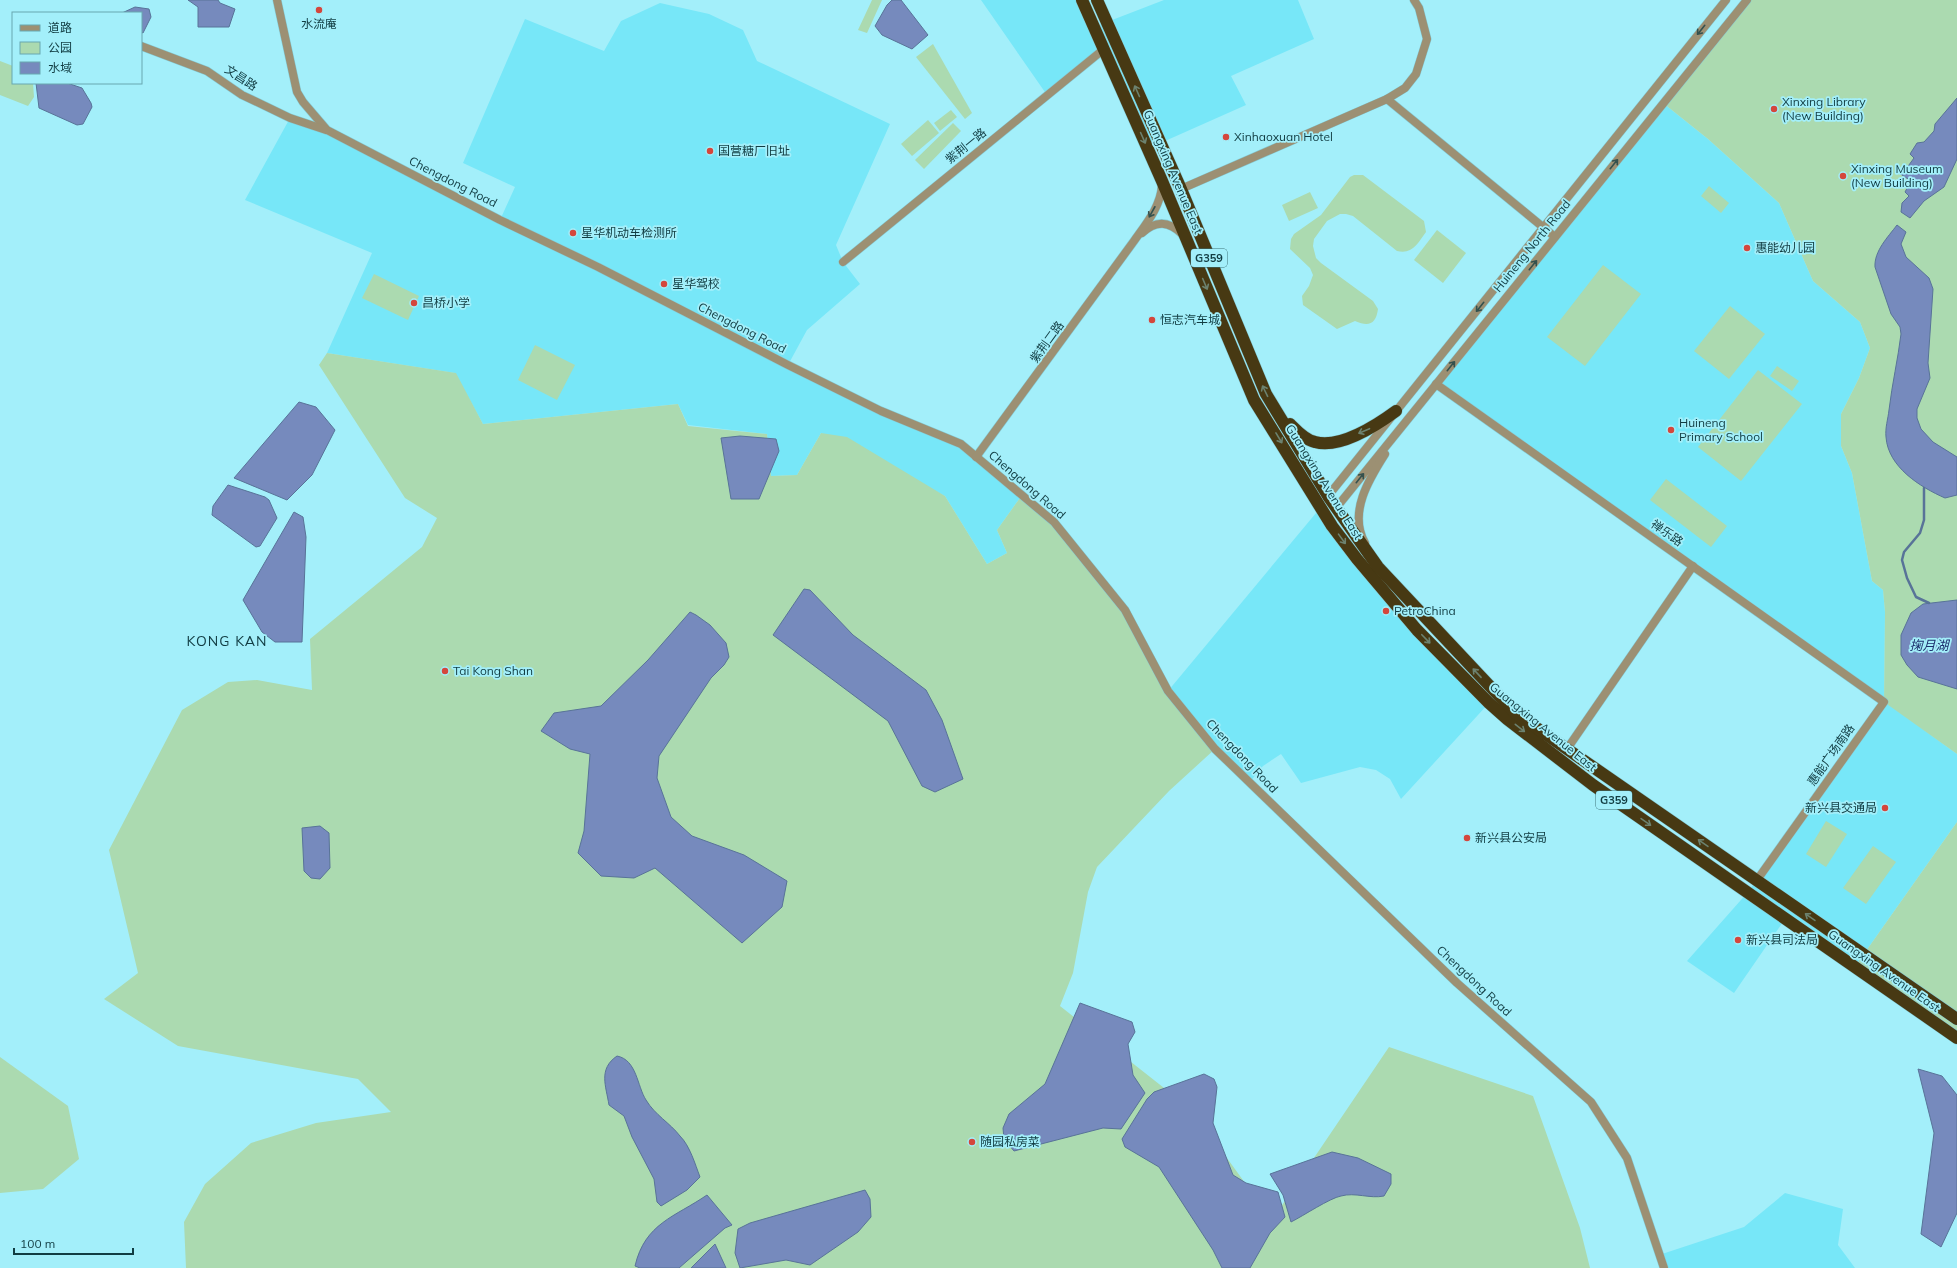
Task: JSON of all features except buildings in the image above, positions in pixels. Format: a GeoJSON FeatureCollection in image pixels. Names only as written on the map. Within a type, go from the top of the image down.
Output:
{"type":"FeatureCollection","features":[{"type":"Feature","properties":{"kind":"highway","name":"Guangxing Avenue East"},"geometry":{"type":"LineString","coordinates":[[1082,0],[1162,181],[1254,400],[1332,526],[1357,559],[1417,630],[1489,703],[1593,785],[1957,1038]]}},
{"type":"Feature","properties":{"kind":"highway","name":"Guangxing Avenue East"},"geometry":{"type":"LineString","coordinates":[[1097,0],[1181,189],[1266,394],[1281,416],[1328,496],[1378,566],[1514,713],[1957,1019]]}},
{"type":"Feature","properties":{"kind":"highway"},"geometry":{"type":"LineString","coordinates":[[1281,416],[1302,436],[1315,442],[1329,442],[1350,437],[1373,427],[1396,411]]}},
{"type":"Feature","properties":{"kind":"street","name":"Chengdong Road"},"geometry":{"type":"LineString","coordinates":[[277,0],[297,92],[303,102],[327,130],[500,220],[598,267],[788,365],[881,411],[961,444],[1054,522],[1125,610],[1168,692],[1215,749],[1457,983],[1591,1102],[1627,1158],[1664,1268]]}},
{"type":"Feature","properties":{"kind":"street"},"geometry":{"type":"LineString","coordinates":[[1181,189],[1387,99],[1405,88],[1416,74],[1427,39],[1418,8],[1414,0]]}},
{"type":"Feature","properties":{"kind":"street","name":"Huineng North Road"},"geometry":{"type":"LineString","coordinates":[[1328,496],[1726,0]]}},
{"type":"Feature","properties":{"kind":"street","name":"Huineng North Road"},"geometry":{"type":"LineString","coordinates":[[1336,508],[1747,0]]}},
{"type":"Feature","properties":{"kind":"street","name":"文昌路"},"geometry":{"type":"LineString","coordinates":[[142,46],[207,71],[242,95],[290,118],[327,130]]}},
{"type":"Feature","properties":{"kind":"street","name":"紫荆一路"},"geometry":{"type":"LineString","coordinates":[[843,262],[1104,49]]}},
{"type":"Feature","properties":{"kind":"street"},"geometry":{"type":"LineString","coordinates":[[1387,99],[1556,237]]}},
{"type":"Feature","properties":{"kind":"street","name":"紫荆二路"},"geometry":{"type":"LineString","coordinates":[[976,457],[1152,214],[1161,195],[1162,181]]}},
{"type":"Feature","properties":{"kind":"street","name":"紫荆二路"},"geometry":{"type":"LineString","coordinates":[[1134,240],[1148,227],[1159,223],[1167,223],[1175,227],[1186,238]]}},
{"type":"Feature","properties":{"kind":"street","name":"禅乐路"},"geometry":{"type":"LineString","coordinates":[[1436,384],[1884,702]]}},
{"type":"Feature","properties":{"kind":"street"},"geometry":{"type":"LineString","coordinates":[[1378,566],[1363,540],[1359,522],[1359,507],[1370,481],[1400,428]]}},
{"type":"Feature","properties":{"kind":"street"},"geometry":{"type":"LineString","coordinates":[[1567,749],[1693,566]]}},
{"type":"Feature","properties":{"kind":"street","name":"惠能广场南路"},"geometry":{"type":"LineString","coordinates":[[1757,880],[1884,702]]}},
{"type":"Feature","properties":{"kind":"shaded area"},"geometry":{"type":"Polygon","coordinates":[[[981,0],[1082,0],[1094,27],[1164,0],[1298,0],[1314,39],[1231,76],[1246,105],[1147,149],[1104,49],[1047,95],[981,0]]]}},
{"type":"Feature","properties":{"kind":"shaded area"},"geometry":{"type":"Polygon","coordinates":[[[660,3],[709,14],[743,30],[757,61],[890,124],[836,245],[843,262],[860,284],[807,330],[788,365],[961,444],[1022,495],[997,530],[1007,553],[987,564],[945,496],[821,433],[797,475],[771,476],[767,434],[688,425],[678,404],[483,424],[455,373],[327,353],[372,253],[245,200],[290,118],[302,122],[500,220],[515,187],[463,163],[525,19],[604,51],[621,21],[660,3]]]}},
{"type":"Feature","properties":{"kind":"shaded area","name":"Huineng Primary School"},"geometry":{"type":"Polygon","coordinates":[[[1663,103],[1708,139],[1779,203],[1813,281],[1860,322],[1870,348],[1859,378],[1841,414],[1841,446],[1852,473],[1872,581],[1883,590],[1885,612],[1884,701],[1957,754],[1957,822],[1854,968],[1785,919],[1734,993],[1687,961],[1748,892],[1884,702],[1436,384],[1663,103]]]}},
{"type":"Feature","properties":{"kind":"shaded area"},"geometry":{"type":"Polygon","coordinates":[[[1321,507],[1328,519],[1489,703],[1401,799],[1390,779],[1376,770],[1360,767],[1301,783],[1281,754],[1263,766],[1249,783],[1168,691],[1321,507]]]}},
{"type":"Feature","properties":{"kind":"shaded area"},"geometry":{"type":"Polygon","coordinates":[[[1785,1193],[1843,1209],[1838,1245],[1855,1268],[1664,1268],[1659,1255],[1744,1227],[1785,1193]]]}},
{"type":"Feature","properties":{"kind":"green space"},"geometry":{"type":"Polygon","coordinates":[[[872,0],[882,0],[867,33],[858,30],[872,0]]]}},
{"type":"Feature","properties":{"kind":"green space"},"geometry":{"type":"Polygon","coordinates":[[[1747,0],[1957,0],[1957,754],[1884,702],[1885,612],[1883,590],[1872,581],[1852,473],[1841,446],[1841,414],[1859,378],[1870,348],[1860,322],[1813,281],[1779,203],[1708,139],[1663,103],[1747,0]]]}},
{"type":"Feature","properties":{"kind":"green space"},"geometry":{"type":"Polygon","coordinates":[[[933,44],[972,113],[965,119],[916,57],[933,44]]]}},
{"type":"Feature","properties":{"kind":"green space"},"geometry":{"type":"Polygon","coordinates":[[[0,61],[12,66],[12,84],[33,84],[34,97],[28,106],[0,95],[0,61]]]}},
{"type":"Feature","properties":{"kind":"green space"},"geometry":{"type":"Polygon","coordinates":[[[951,110],[957,117],[940,131],[934,123],[951,110]]]}},
{"type":"Feature","properties":{"kind":"green space"},"geometry":{"type":"Polygon","coordinates":[[[928,120],[939,133],[912,156],[901,144],[928,120]]]}},
{"type":"Feature","properties":{"kind":"green space"},"geometry":{"type":"Polygon","coordinates":[[[953,123],[961,131],[924,169],[915,160],[953,123]]]}},
{"type":"Feature","properties":{"kind":"green space"},"geometry":{"type":"Polygon","coordinates":[[[1354,175],[1363,175],[1424,221],[1426,232],[1411,250],[1402,252],[1397,251],[1353,216],[1340,214],[1327,221],[1314,239],[1313,246],[1316,258],[1373,301],[1378,309],[1376,318],[1371,323],[1364,324],[1355,321],[1337,329],[1303,305],[1302,296],[1309,286],[1313,275],[1310,268],[1290,249],[1291,239],[1294,234],[1321,215],[1350,177],[1354,175]]]}},
{"type":"Feature","properties":{"kind":"green space"},"geometry":{"type":"Polygon","coordinates":[[[1709,186],[1729,203],[1721,213],[1701,196],[1709,186]]]}},
{"type":"Feature","properties":{"kind":"green space"},"geometry":{"type":"Polygon","coordinates":[[[1310,192],[1318,208],[1289,221],[1282,205],[1310,192]]]}},
{"type":"Feature","properties":{"kind":"green space"},"geometry":{"type":"Polygon","coordinates":[[[1437,230],[1466,253],[1443,283],[1414,260],[1437,230]]]}},
{"type":"Feature","properties":{"kind":"green space"},"geometry":{"type":"Polygon","coordinates":[[[1603,265],[1641,294],[1585,366],[1547,337],[1603,265]]]}},
{"type":"Feature","properties":{"kind":"green space"},"geometry":{"type":"Polygon","coordinates":[[[374,274],[419,296],[408,320],[362,298],[374,274]]]}},
{"type":"Feature","properties":{"kind":"green space"},"geometry":{"type":"Polygon","coordinates":[[[1730,306],[1765,334],[1729,379],[1694,351],[1730,306]]]}},
{"type":"Feature","properties":{"kind":"green space"},"geometry":{"type":"Polygon","coordinates":[[[535,345],[575,365],[557,400],[518,380],[535,345]]]}},
{"type":"Feature","properties":{"kind":"green space"},"geometry":{"type":"Polygon","coordinates":[[[327,353],[456,373],[483,424],[678,404],[688,426],[767,434],[771,476],[797,475],[821,433],[847,437],[945,496],[987,564],[1007,553],[997,530],[1022,495],[1054,522],[1125,610],[1168,691],[1215,749],[1169,791],[1097,867],[1088,892],[1073,973],[1060,1006],[1192,1110],[1272,1220],[1389,1047],[1533,1096],[1580,1228],[1590,1268],[186,1268],[184,1222],[205,1184],[251,1143],[316,1123],[391,1112],[358,1079],[178,1046],[104,999],[138,973],[109,850],[182,710],[228,682],[257,680],[312,690],[310,639],[422,547],[437,518],[405,498],[319,365],[327,353]]]}},
{"type":"Feature","properties":{"kind":"green space"},"geometry":{"type":"Polygon","coordinates":[[[1777,366],[1799,381],[1792,391],[1770,376],[1777,366]]]}},
{"type":"Feature","properties":{"kind":"green space"},"geometry":{"type":"Polygon","coordinates":[[[1758,370],[1802,404],[1741,481],[1698,447],[1758,370]]]}},
{"type":"Feature","properties":{"kind":"green space"},"geometry":{"type":"Polygon","coordinates":[[[1666,479],[1727,526],[1711,547],[1650,500],[1666,479]]]}},
{"type":"Feature","properties":{"kind":"green space"},"geometry":{"type":"Polygon","coordinates":[[[1826,821],[1847,834],[1826,867],[1806,854],[1826,821]]]}},
{"type":"Feature","properties":{"kind":"green space"},"geometry":{"type":"Polygon","coordinates":[[[1957,822],[1957,1038],[1854,968],[1957,822]]]}},
{"type":"Feature","properties":{"kind":"green space"},"geometry":{"type":"Polygon","coordinates":[[[1873,846],[1896,862],[1866,904],[1843,888],[1873,846]]]}},
{"type":"Feature","properties":{"kind":"green space"},"geometry":{"type":"Polygon","coordinates":[[[0,1057],[68,1106],[79,1159],[43,1189],[0,1193],[0,1057]]]}},
{"type":"Feature","properties":{"kind":"water"},"geometry":{"type":"Polygon","coordinates":[[[188,0],[218,0],[220,3],[235,9],[229,27],[198,27],[198,7],[188,0]]]}},
{"type":"Feature","properties":{"kind":"water"},"geometry":{"type":"Polygon","coordinates":[[[892,0],[901,0],[928,35],[912,49],[882,35],[875,26],[887,5],[892,0]]]}},
{"type":"Feature","properties":{"kind":"water"},"geometry":{"type":"Polygon","coordinates":[[[135,7],[149,9],[151,17],[143,33],[142,12],[124,12],[135,7]]]}},
{"type":"Feature","properties":{"kind":"water"},"geometry":{"type":"Polygon","coordinates":[[[36,84],[70,84],[82,88],[92,107],[83,124],[77,125],[39,108],[36,84]]]}},
{"type":"Feature","properties":{"kind":"water"},"geometry":{"type":"Polygon","coordinates":[[[1957,98],[1957,159],[1944,187],[1924,201],[1910,218],[1901,212],[1902,203],[1909,196],[1905,192],[1911,181],[1899,173],[1903,167],[1906,169],[1914,158],[1910,154],[1917,143],[1924,142],[1934,131],[1935,124],[1957,98]]]}},
{"type":"Feature","properties":{"kind":"water"},"geometry":{"type":"Polygon","coordinates":[[[1897,225],[1906,232],[1901,244],[1906,257],[1929,278],[1933,289],[1928,363],[1930,378],[1917,409],[1917,418],[1921,429],[1933,442],[1957,457],[1957,495],[1945,498],[1916,482],[1899,467],[1888,448],[1886,437],[1886,427],[1901,334],[1900,327],[1891,314],[1875,267],[1875,261],[1882,244],[1897,225]]]}},
{"type":"Feature","properties":{"kind":"water"},"geometry":{"type":"Polygon","coordinates":[[[299,402],[316,407],[335,430],[312,475],[287,500],[234,478],[299,402]]]}},
{"type":"Feature","properties":{"kind":"water"},"geometry":{"type":"Polygon","coordinates":[[[740,436],[776,439],[779,451],[759,499],[731,499],[721,438],[740,436]]]}},
{"type":"Feature","properties":{"kind":"water"},"geometry":{"type":"Polygon","coordinates":[[[228,485],[265,497],[269,500],[277,518],[260,546],[256,547],[212,515],[213,506],[228,485]]]}},
{"type":"Feature","properties":{"kind":"water"},"geometry":{"type":"Polygon","coordinates":[[[294,512],[303,517],[306,537],[302,642],[275,642],[262,632],[243,600],[294,512]]]}},
{"type":"Feature","properties":{"kind":"water"},"geometry":{"type":"Polygon","coordinates":[[[804,589],[810,590],[853,635],[926,690],[942,720],[963,779],[935,792],[922,786],[888,721],[773,635],[804,589]]]}},
{"type":"Feature","properties":{"kind":"water","name":"掬月湖"},"geometry":{"type":"Polygon","coordinates":[[[1957,600],[1957,689],[1918,677],[1907,665],[1901,655],[1901,635],[1911,613],[1923,604],[1957,600]]]}},
{"type":"Feature","properties":{"kind":"water"},"geometry":{"type":"Polygon","coordinates":[[[690,612],[710,625],[726,643],[729,657],[724,665],[711,678],[659,756],[657,778],[671,817],[692,836],[744,855],[787,881],[782,907],[742,943],[655,868],[634,878],[601,876],[578,853],[584,831],[590,754],[570,749],[541,731],[554,713],[601,706],[648,660],[690,612]]]}},
{"type":"Feature","properties":{"kind":"water"},"geometry":{"type":"Polygon","coordinates":[[[320,826],[329,833],[330,868],[320,879],[311,878],[304,871],[302,828],[320,826]]]}},
{"type":"Feature","properties":{"kind":"water"},"geometry":{"type":"Polygon","coordinates":[[[1080,1003],[1132,1022],[1135,1032],[1128,1044],[1133,1075],[1145,1093],[1121,1129],[1103,1128],[1014,1151],[1004,1139],[1003,1128],[1009,1114],[1045,1084],[1080,1003]]]}},
{"type":"Feature","properties":{"kind":"water"},"geometry":{"type":"Polygon","coordinates":[[[617,1056],[624,1058],[633,1068],[646,1100],[658,1115],[684,1140],[692,1155],[700,1177],[687,1190],[661,1206],[657,1202],[654,1179],[632,1137],[624,1116],[609,1105],[605,1085],[605,1072],[607,1066],[617,1056]]]}},
{"type":"Feature","properties":{"kind":"water"},"geometry":{"type":"Polygon","coordinates":[[[1918,1069],[1942,1076],[1957,1095],[1957,1213],[1941,1247],[1921,1234],[1934,1133],[1918,1069]]]}},
{"type":"Feature","properties":{"kind":"water"},"geometry":{"type":"Polygon","coordinates":[[[1204,1074],[1214,1079],[1217,1087],[1213,1123],[1233,1175],[1246,1183],[1278,1192],[1285,1217],[1270,1233],[1250,1268],[1222,1268],[1213,1250],[1159,1167],[1125,1147],[1122,1139],[1147,1099],[1154,1092],[1204,1074]]]}},
{"type":"Feature","properties":{"kind":"water"},"geometry":{"type":"Polygon","coordinates":[[[1332,1152],[1358,1158],[1391,1174],[1391,1184],[1384,1196],[1373,1197],[1346,1195],[1336,1197],[1291,1222],[1283,1195],[1270,1174],[1332,1152]]]}},
{"type":"Feature","properties":{"kind":"water"},"geometry":{"type":"Polygon","coordinates":[[[865,1190],[870,1199],[871,1217],[858,1232],[810,1265],[786,1260],[740,1268],[735,1253],[738,1229],[750,1223],[865,1190]]]}},
{"type":"Feature","properties":{"kind":"water"},"geometry":{"type":"Polygon","coordinates":[[[707,1195],[732,1225],[725,1228],[679,1268],[640,1268],[635,1266],[646,1240],[654,1230],[673,1216],[707,1195]]]}},
{"type":"Feature","properties":{"kind":"water"},"geometry":{"type":"Polygon","coordinates":[[[715,1244],[726,1268],[691,1268],[715,1244]]]}},
{"type":"Feature","properties":{"kind":"waterway"},"geometry":{"type":"LineString","coordinates":[[1924,488],[1924,520],[1920,533],[1904,552],[1902,560],[1907,578],[1916,597],[1929,603]]}},
{"type":"Feature","properties":{"kind":"place","name":"水流庵"},"geometry":{"type":"Point","coordinates":[319,10]}},
{"type":"Feature","properties":{"kind":"place","name":"Xinxing Library (New Building)"},"geometry":{"type":"Point","coordinates":[1774,109]}},
{"type":"Feature","properties":{"kind":"place","name":"Xinhaoxuan Hotel"},"geometry":{"type":"Point","coordinates":[1226,137]}},
{"type":"Feature","properties":{"kind":"place","name":"国营糖厂旧址"},"geometry":{"type":"Point","coordinates":[710,151]}},
{"type":"Feature","properties":{"kind":"place","name":"Xinxing Museum (New Building)"},"geometry":{"type":"Point","coordinates":[1843,176]}},
{"type":"Feature","properties":{"kind":"place","name":"星华机动车检测所"},"geometry":{"type":"Point","coordinates":[573,233]}},
{"type":"Feature","properties":{"kind":"place","name":"惠能幼儿园"},"geometry":{"type":"Point","coordinates":[1747,248]}},
{"type":"Feature","properties":{"kind":"place","name":"星华驾校"},"geometry":{"type":"Point","coordinates":[664,284]}},
{"type":"Feature","properties":{"kind":"place","name":"昌桥小学"},"geometry":{"type":"Point","coordinates":[414,303]}},
{"type":"Feature","properties":{"kind":"place","name":"恒志汽车城"},"geometry":{"type":"Point","coordinates":[1152,320]}},
{"type":"Feature","properties":{"kind":"place","name":"Huineng Primary School"},"geometry":{"type":"Point","coordinates":[1671,430]}},
{"type":"Feature","properties":{"kind":"place","name":"PetroChina"},"geometry":{"type":"Point","coordinates":[1386,611]}},
{"type":"Feature","properties":{"kind":"place","name":"Tai Kong Shan"},"geometry":{"type":"Point","coordinates":[445,671]}},
{"type":"Feature","properties":{"kind":"place","name":"新兴县交通局"},"geometry":{"type":"Point","coordinates":[1885,808]}},
{"type":"Feature","properties":{"kind":"place","name":"新兴县公安局"},"geometry":{"type":"Point","coordinates":[1467,838]}},
{"type":"Feature","properties":{"kind":"place","name":"新兴县司法局"},"geometry":{"type":"Point","coordinates":[1738,940]}},
{"type":"Feature","properties":{"kind":"place","name":"随园私房菜"},"geometry":{"type":"Point","coordinates":[972,1142]}},
{"type":"Feature","properties":{"kind":"district","name":"KONG KAN"},"geometry":{"type":"Point","coordinates":[227,641]}}]}
